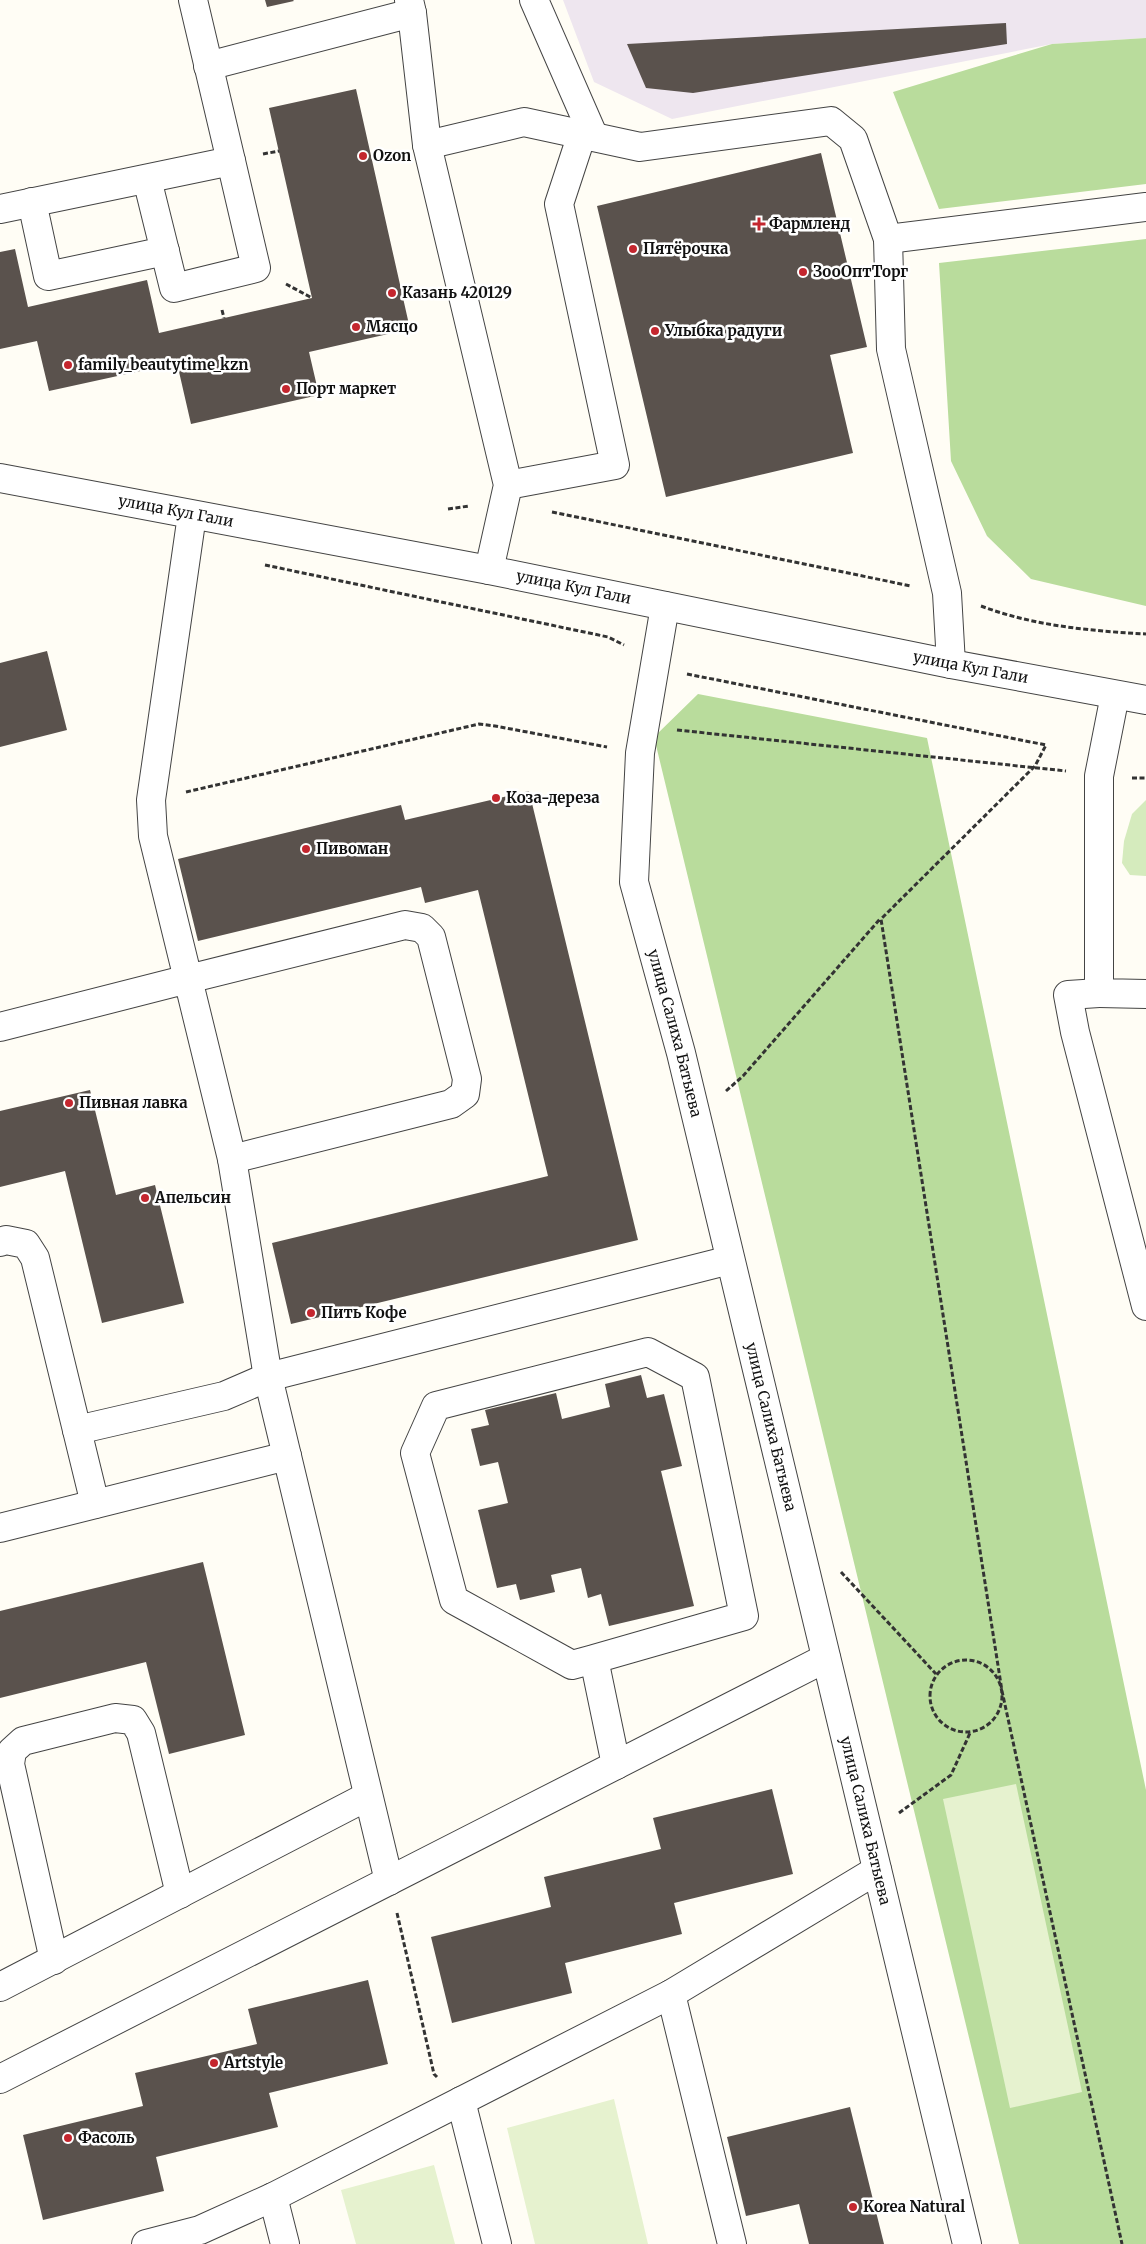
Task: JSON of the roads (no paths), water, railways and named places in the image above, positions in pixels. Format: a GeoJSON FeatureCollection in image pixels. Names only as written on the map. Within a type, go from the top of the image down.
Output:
{"type":"FeatureCollection","features":[{"type":"Feature","properties":{"kind":"street"},"geometry":{"type":"LineString","coordinates":[[147,179],[174,288],[256,268],[193,0]]}},
{"type":"Feature","properties":{"kind":"street"},"geometry":{"type":"LineString","coordinates":[[506,493],[615,465],[559,204],[588,135],[534,0]]}},
{"type":"Feature","properties":{"kind":"street"},"geometry":{"type":"LineString","coordinates":[[208,66],[411,6],[427,145],[506,493],[490,570]]}},
{"type":"Feature","properties":{"kind":"street"},"geometry":{"type":"LineString","coordinates":[[427,145],[524,122],[640,147],[831,121],[852,139],[888,239],[891,349],[947,593],[951,664]]}},
{"type":"Feature","properties":{"kind":"street"},"geometry":{"type":"LineString","coordinates":[[0,209],[231,161]]}},
{"type":"Feature","properties":{"kind":"street"},"geometry":{"type":"LineString","coordinates":[[32,202],[48,276],[165,251]]}},
{"type":"Feature","properties":{"kind":"street"},"geometry":{"type":"LineString","coordinates":[[888,239],[1146,207]]}},
{"type":"Feature","properties":{"kind":"street","name":"улица Кул Гали"},"geometry":{"type":"LineString","coordinates":[[0,478],[490,570],[951,664],[1146,700]]}},
{"type":"Feature","properties":{"kind":"street"},"geometry":{"type":"LineString","coordinates":[[192,515],[151,800],[153,836],[232,1159],[268,1376],[389,1881]]}},
{"type":"Feature","properties":{"kind":"street","name":"улица Салиха Батыева"},"geometry":{"type":"LineString","coordinates":[[665,606],[642,740],[634,882],[681,1053],[967,2244]]}},
{"type":"Feature","properties":{"kind":"street"},"geometry":{"type":"LineString","coordinates":[[1099,993],[1099,776],[1115,695]]}},
{"type":"Feature","properties":{"kind":"street"},"geometry":{"type":"LineString","coordinates":[[0,1027],[405,925],[422,928],[431,937],[467,1079],[465,1094],[451,1104],[232,1159]]}},
{"type":"Feature","properties":{"kind":"street"},"geometry":{"type":"LineString","coordinates":[[1146,994],[1099,993],[1068,995],[1075,1032],[1146,1306]]}},
{"type":"Feature","properties":{"kind":"street"},"geometry":{"type":"LineString","coordinates":[[0,1242],[6,1240],[26,1244],[35,1258],[95,1504]]}},
{"type":"Feature","properties":{"kind":"street"},"geometry":{"type":"LineString","coordinates":[[77,1430],[224,1396],[268,1376],[730,1260]]}},
{"type":"Feature","properties":{"kind":"street"},"geometry":{"type":"LineString","coordinates":[[648,1352],[695,1377],[744,1616],[594,1659],[572,1665],[454,1600],[415,1453],[436,1406],[648,1352]]}},
{"type":"Feature","properties":{"kind":"street"},"geometry":{"type":"LineString","coordinates":[[0,1528],[287,1456]]}},
{"type":"Feature","properties":{"kind":"street"},"geometry":{"type":"LineString","coordinates":[[0,2079],[826,1658]]}},
{"type":"Feature","properties":{"kind":"street"},"geometry":{"type":"LineString","coordinates":[[594,1659],[616,1765]]}},
{"type":"Feature","properties":{"kind":"street"},"geometry":{"type":"LineString","coordinates":[[54,1960],[10,1764],[12,1751],[23,1741],[115,1718],[133,1720],[141,1733],[180,1894]]}},
{"type":"Feature","properties":{"kind":"street"},"geometry":{"type":"LineString","coordinates":[[0,1987],[368,1796]]}},
{"type":"Feature","properties":{"kind":"street"},"geometry":{"type":"LineString","coordinates":[[146,2244],[200,2230],[273,2197],[671,1994],[877,1870]]}},
{"type":"Feature","properties":{"kind":"street"},"geometry":{"type":"LineString","coordinates":[[671,1994],[732,2244]]}},
{"type":"Feature","properties":{"kind":"street"},"geometry":{"type":"LineString","coordinates":[[461,2101],[497,2244]]}},
{"type":"Feature","properties":{"kind":"street"},"geometry":{"type":"LineString","coordinates":[[273,2197],[285,2244]]}},
{"type":"Feature","properties":{"kind":"place","name":"Ozon"},"geometry":{"type":"Point","coordinates":[363,156]}},
{"type":"Feature","properties":{"kind":"place","name":"Фармленд"},"geometry":{"type":"Point","coordinates":[759,224]}},
{"type":"Feature","properties":{"kind":"place","name":"Пятёрочка"},"geometry":{"type":"Point","coordinates":[633,249]}},
{"type":"Feature","properties":{"kind":"place","name":"ЗооОптТорг"},"geometry":{"type":"Point","coordinates":[803,272]}},
{"type":"Feature","properties":{"kind":"place","name":"Казань 420129"},"geometry":{"type":"Point","coordinates":[392,293]}},
{"type":"Feature","properties":{"kind":"place","name":"Мясцо"},"geometry":{"type":"Point","coordinates":[356,327]}},
{"type":"Feature","properties":{"kind":"place","name":"Улыбка радуги"},"geometry":{"type":"Point","coordinates":[655,331]}},
{"type":"Feature","properties":{"kind":"place","name":"family_beautytime_kzn"},"geometry":{"type":"Point","coordinates":[68,365]}},
{"type":"Feature","properties":{"kind":"place","name":"Порт маркет"},"geometry":{"type":"Point","coordinates":[286,389]}},
{"type":"Feature","properties":{"kind":"place","name":"Коза-дереза"},"geometry":{"type":"Point","coordinates":[496,798]}},
{"type":"Feature","properties":{"kind":"place","name":"Пивоман"},"geometry":{"type":"Point","coordinates":[306,849]}},
{"type":"Feature","properties":{"kind":"place","name":"Пивная лавка"},"geometry":{"type":"Point","coordinates":[69,1103]}},
{"type":"Feature","properties":{"kind":"place","name":"Апельсин"},"geometry":{"type":"Point","coordinates":[145,1198]}},
{"type":"Feature","properties":{"kind":"place","name":"Пить Кофе"},"geometry":{"type":"Point","coordinates":[311,1313]}},
{"type":"Feature","properties":{"kind":"place","name":"Artstyle"},"geometry":{"type":"Point","coordinates":[214,2063]}},
{"type":"Feature","properties":{"kind":"place","name":"Фасоль"},"geometry":{"type":"Point","coordinates":[68,2138]}},
{"type":"Feature","properties":{"kind":"place","name":"Korea Natural"},"geometry":{"type":"Point","coordinates":[853,2207]}}]}
